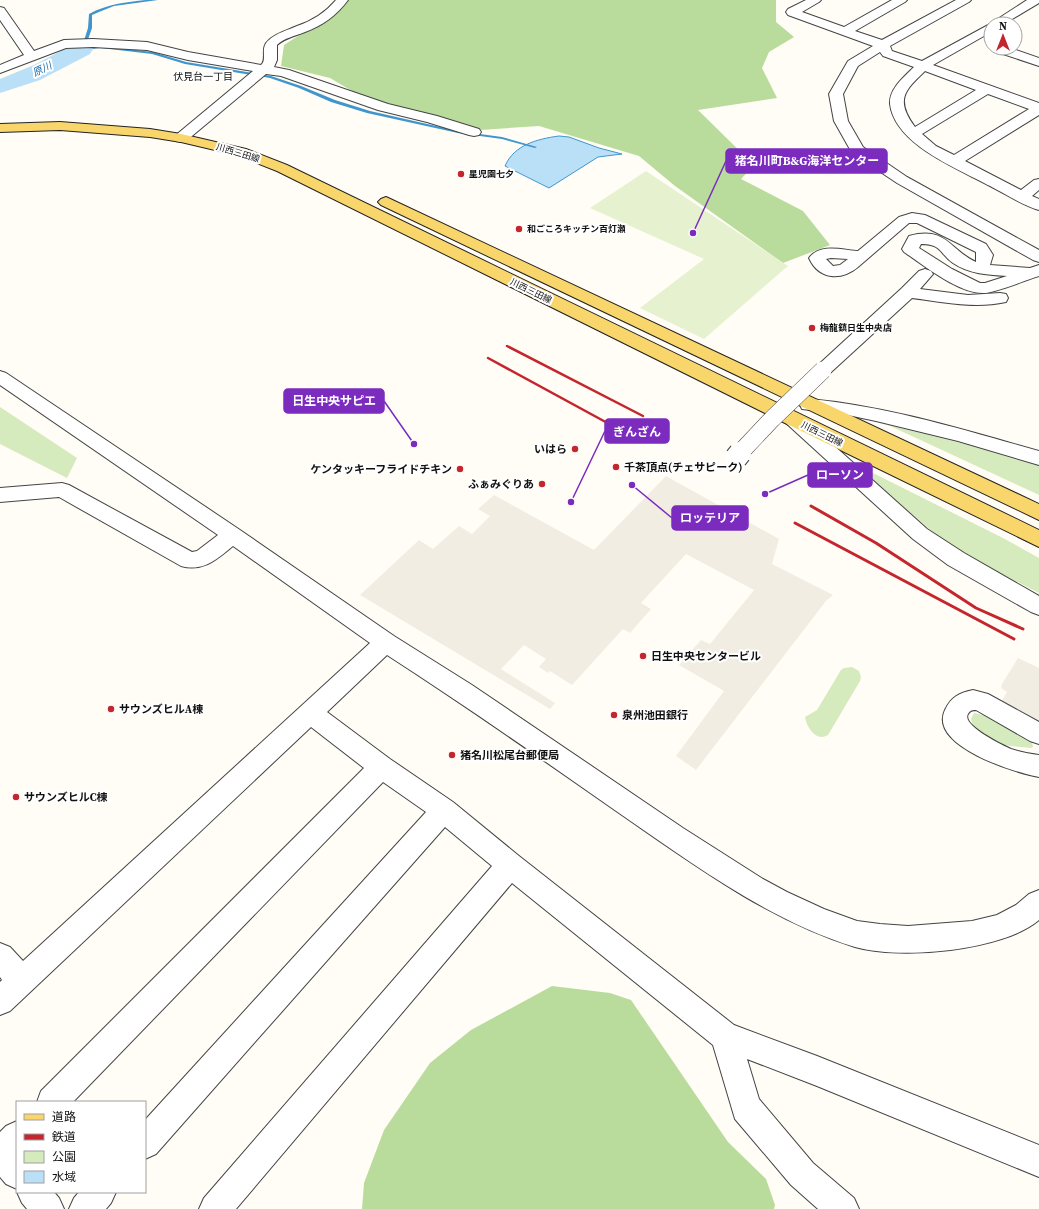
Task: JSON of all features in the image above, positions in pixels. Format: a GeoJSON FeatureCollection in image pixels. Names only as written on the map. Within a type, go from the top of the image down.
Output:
{"type":"FeatureCollection","features":[{"type":"Feature","properties":{"kind":"main road","name":"川西三田線"},"geometry":{"type":"LineString","coordinates":[[0,119],[60,117],[157,123],[242,152],[282,168],[1039,539]]}},
{"type":"Feature","properties":{"kind":"main road","name":"川西三田線"},"geometry":{"type":"LineString","coordinates":[[0,128],[68,126],[187,133],[238,140],[272,150],[334,177],[1039,514]]}},
{"type":"Feature","properties":{"kind":"street"},"geometry":{"type":"LineString","coordinates":[[187,133],[260,73],[271,62],[270,48],[272,44],[278,39],[310,26],[329,14],[342,0]]}},
{"type":"Feature","properties":{"kind":"street"},"geometry":{"type":"LineString","coordinates":[[815,0],[792,12],[846,30],[883,45],[887,53],[924,65],[1039,109]]}},
{"type":"Feature","properties":{"kind":"street"},"geometry":{"type":"LineString","coordinates":[[846,30],[902,0]]}},
{"type":"Feature","properties":{"kind":"street"},"geometry":{"type":"LineString","coordinates":[[965,0],[883,45],[853,64],[836,94],[840,121],[857,150],[902,180],[1039,257]]}},
{"type":"Feature","properties":{"kind":"street"},"geometry":{"type":"LineString","coordinates":[[1009,16],[1035,0]]}},
{"type":"Feature","properties":{"kind":"street"},"geometry":{"type":"LineString","coordinates":[[0,11],[32,57]]}},
{"type":"Feature","properties":{"kind":"street"},"geometry":{"type":"LineString","coordinates":[[983,32],[924,65],[906,81],[898,93],[897,104],[902,119],[913,134],[931,149],[1039,205]]}},
{"type":"Feature","properties":{"kind":"street"},"geometry":{"type":"LineString","coordinates":[[971,39],[983,43]]}},
{"type":"Feature","properties":{"kind":"street"},"geometry":{"type":"LineString","coordinates":[[0,69],[64,44],[93,43],[147,46],[260,73],[284,73],[383,107],[432,118],[474,132]]}},
{"type":"Feature","properties":{"kind":"street"},"geometry":{"type":"LineString","coordinates":[[1023,56],[1037,60]]}},
{"type":"Feature","properties":{"kind":"street"},"geometry":{"type":"LineString","coordinates":[[913,134],[987,89]]}},
{"type":"Feature","properties":{"kind":"street"},"geometry":{"type":"LineString","coordinates":[[954,162],[1039,109]]}},
{"type":"Feature","properties":{"kind":"street"},"geometry":{"type":"LineString","coordinates":[[1021,196],[1039,183]]}},
{"type":"Feature","properties":{"kind":"street"},"geometry":{"type":"LineString","coordinates":[[861,256],[904,220],[920,218],[974,244],[984,251],[986,260],[980,269]]}},
{"type":"Feature","properties":{"kind":"street"},"geometry":{"type":"LineString","coordinates":[[915,239],[934,239],[942,243],[959,260],[980,269],[1037,276],[983,288],[970,284],[936,266],[910,249],[915,239]]}},
{"type":"Feature","properties":{"kind":"street"},"geometry":{"type":"LineString","coordinates":[[736,458],[772,419],[908,292],[925,274]]}},
{"type":"Feature","properties":{"kind":"street"},"geometry":{"type":"LineString","coordinates":[[908,292],[968,300],[994,299],[1037,276]]}},
{"type":"Feature","properties":{"kind":"street"},"geometry":{"type":"LineString","coordinates":[[0,377],[233,535],[386,642],[464,692],[674,836],[754,888],[819,921],[857,934],[880,938],[908,940],[937,938],[972,934],[1001,927],[1026,914],[1039,903]]}},
{"type":"Feature","properties":{"kind":"street"},"geometry":{"type":"LineString","coordinates":[[809,405],[843,408],[876,415],[960,435],[1039,458]]}},
{"type":"Feature","properties":{"kind":"street"},"geometry":{"type":"LineString","coordinates":[[794,420],[920,534],[956,559],[1039,606]]}},
{"type":"Feature","properties":{"kind":"street"},"geometry":{"type":"LineString","coordinates":[[0,495],[62,490],[189,560],[202,559],[233,535]]}},
{"type":"Feature","properties":{"kind":"street"},"geometry":{"type":"LineString","coordinates":[[0,1001],[386,642]]}},
{"type":"Feature","properties":{"kind":"street"},"geometry":{"type":"LineString","coordinates":[[1039,734],[980,701],[966,700],[956,711],[955,719],[958,728],[965,735],[998,755],[1022,763],[1039,766]]}},
{"type":"Feature","properties":{"kind":"street"},"geometry":{"type":"LineString","coordinates":[[311,713],[381,767],[444,810],[510,865],[725,1036],[817,1071],[1039,1161]]}},
{"type":"Feature","properties":{"kind":"street"},"geometry":{"type":"LineString","coordinates":[[53,1101],[381,767]]}},
{"type":"Feature","properties":{"kind":"street"},"geometry":{"type":"LineString","coordinates":[[146,1141],[444,810]]}},
{"type":"Feature","properties":{"kind":"street"},"geometry":{"type":"LineString","coordinates":[[215,1209],[510,865]]}},
{"type":"Feature","properties":{"kind":"street"},"geometry":{"type":"LineString","coordinates":[[0,957],[22,980]]}},
{"type":"Feature","properties":{"kind":"street"},"geometry":{"type":"LineString","coordinates":[[725,1036],[746,1108],[802,1174],[842,1209]]}},
{"type":"Feature","properties":{"kind":"street"},"geometry":{"type":"LineString","coordinates":[[34,1193],[48,1209]]}},
{"type":"Feature","properties":{"kind":"street"},"geometry":{"type":"LineString","coordinates":[[85,1209],[99,1193]]}},
{"type":"Feature","properties":{"kind":"green space"},"geometry":{"type":"Polygon","coordinates":[[[343,0],[776,0],[776,22],[794,37],[769,52],[762,68],[777,98],[698,110],[754,165],[741,179],[803,211],[830,245],[783,263],[675,186],[639,156],[539,126],[480,130],[364,98],[330,78],[281,66],[284,45],[326,18],[343,0]]]}},
{"type":"Feature","properties":{"kind":"green space"},"geometry":{"type":"Polygon","coordinates":[[[646,171],[788,266],[704,339],[640,308],[704,259],[590,208],[646,171]]]}},
{"type":"Feature","properties":{"kind":"green space"},"geometry":{"type":"Polygon","coordinates":[[[0,407],[77,458],[67,478],[0,444],[0,407]]]}},
{"type":"Feature","properties":{"kind":"green space"},"geometry":{"type":"Polygon","coordinates":[[[888,425],[1010,455],[1039,464],[1039,495],[888,425]]]}},
{"type":"Feature","properties":{"kind":"green space"},"geometry":{"type":"Polygon","coordinates":[[[849,461],[1003,538],[1039,558],[1039,593],[969,557],[940,538],[849,461]]]}},
{"type":"Feature","properties":{"kind":"green space"},"geometry":{"type":"Polygon","coordinates":[[[852,667],[859,671],[861,677],[860,681],[828,735],[820,737],[813,733],[810,729],[805,717],[817,710],[841,670],[852,667]]]}},
{"type":"Feature","properties":{"kind":"green space"},"geometry":{"type":"Polygon","coordinates":[[[974,713],[987,716],[1032,742],[1033,747],[1002,745],[973,726],[971,719],[974,713]]]}},
{"type":"Feature","properties":{"kind":"green space"},"geometry":{"type":"Polygon","coordinates":[[[552,986],[610,993],[631,1000],[728,1142],[766,1179],[775,1205],[774,1209],[362,1209],[364,1183],[384,1130],[430,1063],[471,1030],[552,986]]]}},
{"type":"Feature","properties":{"kind":"shaded area"},"geometry":{"type":"Polygon","coordinates":[[[666,476],[779,539],[772,564],[833,595],[826,601],[696,770],[676,756],[724,691],[679,665],[701,640],[710,644],[754,590],[686,554],[641,603],[651,609],[630,633],[623,629],[572,685],[550,671],[548,673],[539,667],[546,659],[524,645],[501,669],[555,703],[550,709],[360,595],[419,540],[433,549],[459,526],[472,534],[490,516],[478,509],[494,495],[594,550],[666,476]]]}},
{"type":"Feature","properties":{"kind":"shaded area"},"geometry":{"type":"Polygon","coordinates":[[[1018,658],[1039,668],[1039,721],[1001,702],[1007,692],[1001,688],[1002,684],[1018,658]]]}},
{"type":"Feature","properties":{"kind":"water"},"geometry":{"type":"Polygon","coordinates":[[[559,136],[569,137],[599,148],[622,154],[598,157],[549,188],[505,166],[514,153],[527,144],[559,136]]]}},
{"type":"Feature","properties":{"kind":"waterway"},"geometry":{"type":"LineString","coordinates":[[156,0],[114,5],[90,15],[90,28],[82,49],[101,47],[153,53],[185,63],[271,77],[333,101],[369,112],[458,132],[502,138],[535,147]]}},
{"type":"Feature","properties":{"kind":"waterway","name":"原川"},"geometry":{"type":"LineString","coordinates":[[0,86],[32,75],[82,49]]}},
{"type":"Feature","properties":{"kind":"railway"},"geometry":{"type":"LineString","coordinates":[[507,346],[643,416]]}},
{"type":"Feature","properties":{"kind":"railway"},"geometry":{"type":"LineString","coordinates":[[488,358],[624,432]]}},
{"type":"Feature","properties":{"kind":"railway"},"geometry":{"type":"LineString","coordinates":[[811,506],[876,543],[976,608],[1023,629]]}},
{"type":"Feature","properties":{"kind":"railway"},"geometry":{"type":"LineString","coordinates":[[795,523],[1014,639]]}},
{"type":"Feature","properties":{"kind":"place","name":"星児園七夕"},"geometry":{"type":"Point","coordinates":[461,174]}},
{"type":"Feature","properties":{"kind":"place","name":"和ごころキッチン百灯瀬"},"geometry":{"type":"Point","coordinates":[519,229]}},
{"type":"Feature","properties":{"kind":"place","name":"猪名川町B&G海洋センター"},"geometry":{"type":"Point","coordinates":[693,233]}},
{"type":"Feature","properties":{"kind":"place","name":"梅龍鎮日生中央店"},"geometry":{"type":"Point","coordinates":[812,328]}},
{"type":"Feature","properties":{"kind":"place","name":"日生中央サピエ"},"geometry":{"type":"Point","coordinates":[414,444]}},
{"type":"Feature","properties":{"kind":"place","name":"いはら"},"geometry":{"type":"Point","coordinates":[575,449]}},
{"type":"Feature","properties":{"kind":"place","name":"千茶頂点(チェサピーク)"},"geometry":{"type":"Point","coordinates":[616,467]}},
{"type":"Feature","properties":{"kind":"place","name":"ケンタッキーフライドチキン"},"geometry":{"type":"Point","coordinates":[460,469]}},
{"type":"Feature","properties":{"kind":"place","name":"ふぁみぐりあ"},"geometry":{"type":"Point","coordinates":[542,484]}},
{"type":"Feature","properties":{"kind":"place","name":"ロッテリア"},"geometry":{"type":"Point","coordinates":[632,485]}},
{"type":"Feature","properties":{"kind":"place","name":"ローソン"},"geometry":{"type":"Point","coordinates":[765,494]}},
{"type":"Feature","properties":{"kind":"place","name":"ぎんざん"},"geometry":{"type":"Point","coordinates":[571,502]}},
{"type":"Feature","properties":{"kind":"place","name":"日生中央センタービル"},"geometry":{"type":"Point","coordinates":[643,656]}},
{"type":"Feature","properties":{"kind":"place","name":"サウンズヒルA棟"},"geometry":{"type":"Point","coordinates":[111,709]}},
{"type":"Feature","properties":{"kind":"place","name":"泉州池田銀行"},"geometry":{"type":"Point","coordinates":[614,715]}},
{"type":"Feature","properties":{"kind":"place","name":"猪名川松尾台郵便局"},"geometry":{"type":"Point","coordinates":[452,755]}},
{"type":"Feature","properties":{"kind":"place","name":"サウンズヒルC棟"},"geometry":{"type":"Point","coordinates":[16,797]}},
{"type":"Feature","properties":{"kind":"district","name":"伏見台一丁目"},"geometry":{"type":"Point","coordinates":[203,76]}}]}
